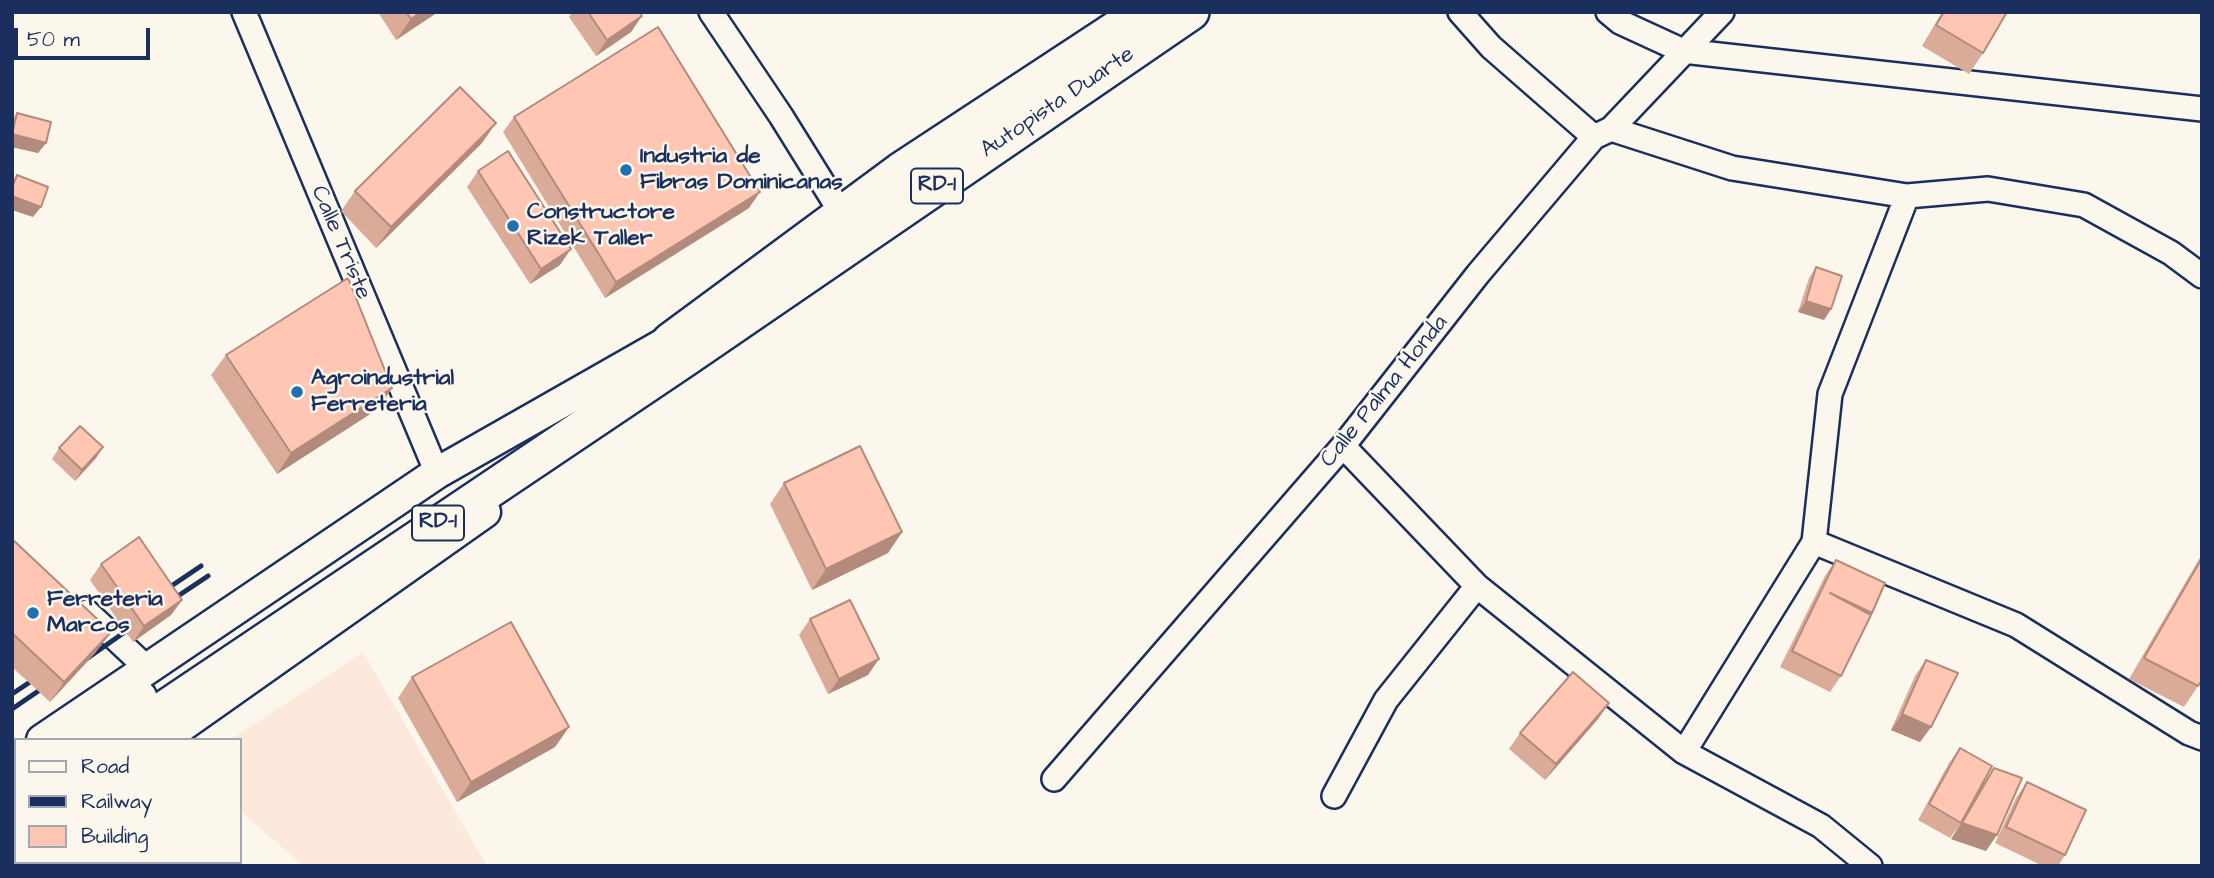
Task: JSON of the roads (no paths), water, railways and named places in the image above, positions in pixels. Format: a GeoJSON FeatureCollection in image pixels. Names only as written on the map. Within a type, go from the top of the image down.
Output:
{"type":"FeatureCollection","features":[{"type":"Feature","properties":{"kind":"highway","name":"Autopista Duarte"},"geometry":{"type":"LineString","coordinates":[[676,351],[842,214],[900,171],[1142,12]]}},
{"type":"Feature","properties":{"kind":"highway","name":"Autopista Duarte"},"geometry":{"type":"LineString","coordinates":[[676,351],[1191,12]]}},
{"type":"Feature","properties":{"kind":"highway","name":"RD-1"},"geometry":{"type":"LineString","coordinates":[[82,738],[190,676],[676,351]]}},
{"type":"Feature","properties":{"kind":"highway","name":"RD-1"},"geometry":{"type":"LineString","coordinates":[[120,738],[190,676]]}},
{"type":"Feature","properties":{"kind":"main road"},"geometry":{"type":"LineString","coordinates":[[45,738],[437,473],[676,351]]}},
{"type":"Feature","properties":{"kind":"main road"},"geometry":{"type":"LineString","coordinates":[[165,738],[468,526],[676,351]]}},
{"type":"Feature","properties":{"kind":"street","name":"Calle Triste"},"geometry":{"type":"LineString","coordinates":[[244,12],[437,473]]}},
{"type":"Feature","properties":{"kind":"street"},"geometry":{"type":"LineString","coordinates":[[711,12],[781,116],[842,214]]}},
{"type":"Feature","properties":{"kind":"street"},"geometry":{"type":"LineString","coordinates":[[1460,12],[1491,47],[1602,133],[1732,167],[1907,196],[1988,189],[2084,205],[2171,253],[2202,276]]}},
{"type":"Feature","properties":{"kind":"street"},"geometry":{"type":"LineString","coordinates":[[1608,12],[1620,22],[1684,51],[2202,110]]}},
{"type":"Feature","properties":{"kind":"street","name":"Calle Palma Honda"},"geometry":{"type":"LineString","coordinates":[[1054,779],[1343,446],[1478,274],[1602,133],[1722,12]]}},
{"type":"Feature","properties":{"kind":"street"},"geometry":{"type":"LineString","coordinates":[[1684,752],[1814,542],[1830,394],[1907,196]]}},
{"type":"Feature","properties":{"kind":"street"},"geometry":{"type":"LineString","coordinates":[[1343,446],[1477,586],[1684,752],[1821,826],[1870,866]]}},
{"type":"Feature","properties":{"kind":"street"},"geometry":{"type":"LineString","coordinates":[[1814,542],[2016,625],[2189,733],[2202,738]]}},
{"type":"Feature","properties":{"kind":"street"},"geometry":{"type":"LineString","coordinates":[[1334,796],[1386,699],[1477,586]]}},
{"type":"Feature","properties":{"kind":"street"},"geometry":{"type":"LineString","coordinates":[[71,597],[149,670]]}},
{"type":"Feature","properties":{"kind":"railway"},"geometry":{"type":"LineString","coordinates":[[155,597],[201,566]]}},
{"type":"Feature","properties":{"kind":"railway"},"geometry":{"type":"LineString","coordinates":[[163,606],[208,576]]}},
{"type":"Feature","properties":{"kind":"railway"},"geometry":{"type":"LineString","coordinates":[[91,640],[135,611]]}},
{"type":"Feature","properties":{"kind":"railway"},"geometry":{"type":"LineString","coordinates":[[82,662],[142,620]]}},
{"type":"Feature","properties":{"kind":"railway"},"geometry":{"type":"LineString","coordinates":[[12,694],[45,672]]}},
{"type":"Feature","properties":{"kind":"railway"},"geometry":{"type":"LineString","coordinates":[[12,709],[53,681]]}},
{"type":"Feature","properties":{"kind":"place","name":"Industria de Fibras Dominicanas"},"geometry":{"type":"Point","coordinates":[626,170]}},
{"type":"Feature","properties":{"kind":"place","name":"Constructore Rizek Taller"},"geometry":{"type":"Point","coordinates":[513,226]}},
{"type":"Feature","properties":{"kind":"place","name":"Agroindustrial Ferreteria"},"geometry":{"type":"Point","coordinates":[297,392]}},
{"type":"Feature","properties":{"kind":"place","name":"Ferreteria Marcos"},"geometry":{"type":"Point","coordinates":[33,613]}}]}
